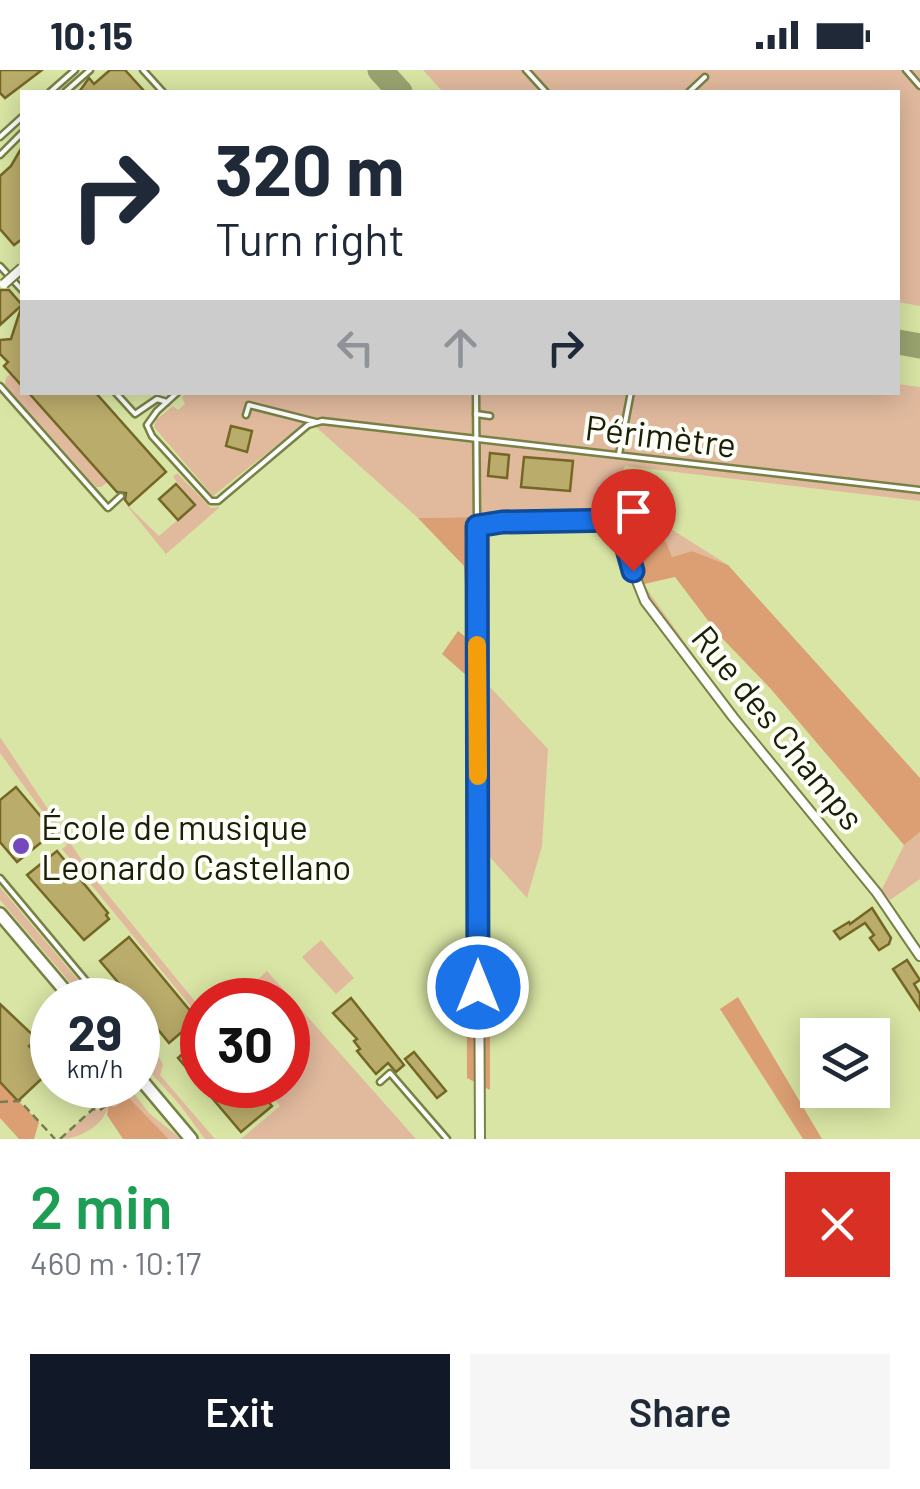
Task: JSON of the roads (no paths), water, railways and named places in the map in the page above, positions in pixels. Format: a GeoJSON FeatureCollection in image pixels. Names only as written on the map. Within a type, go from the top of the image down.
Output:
{"type":"FeatureCollection","features":[{"type":"Feature","properties":{"kind":"main road"},"geometry":{"type":"LineString","coordinates":[[0,914],[54,978]]}},
{"type":"Feature","properties":{"kind":"main road"},"geometry":{"type":"LineString","coordinates":[[160,1102],[191,1139]]}},
{"type":"Feature","properties":{"kind":"street"},"geometry":{"type":"LineString","coordinates":[[4,284],[20,270]]}},
{"type":"Feature","properties":{"kind":"street","name":"Rue des Champs"},"geometry":{"type":"LineString","coordinates":[[477,526],[622,520],[633,571],[645,601],[702,678],[877,893],[920,956]]}},
{"type":"Feature","properties":{"kind":"street"},"geometry":{"type":"LineString","coordinates":[[477,526],[480,1139]]}},
{"type":"Feature","properties":{"kind":"lane"},"geometry":{"type":"LineString","coordinates":[[52,90],[75,70]]}},
{"type":"Feature","properties":{"kind":"lane"},"geometry":{"type":"LineString","coordinates":[[67,90],[90,70]]}},
{"type":"Feature","properties":{"kind":"lane"},"geometry":{"type":"LineString","coordinates":[[143,70],[161,90]]}},
{"type":"Feature","properties":{"kind":"lane"},"geometry":{"type":"LineString","coordinates":[[526,70],[544,90]]}},
{"type":"Feature","properties":{"kind":"lane"},"geometry":{"type":"LineString","coordinates":[[906,70],[920,86]]}},
{"type":"Feature","properties":{"kind":"lane"},"geometry":{"type":"LineString","coordinates":[[691,90],[705,77]]}},
{"type":"Feature","properties":{"kind":"lane"},"geometry":{"type":"LineString","coordinates":[[0,138],[20,119]]}},
{"type":"Feature","properties":{"kind":"lane"},"geometry":{"type":"LineString","coordinates":[[0,155],[20,135]]}},
{"type":"Feature","properties":{"kind":"lane"},"geometry":{"type":"LineString","coordinates":[[0,266],[20,288]]}},
{"type":"Feature","properties":{"kind":"lane"},"geometry":{"type":"LineString","coordinates":[[0,386],[108,508],[121,496]]}},
{"type":"Feature","properties":{"kind":"lane"},"geometry":{"type":"LineString","coordinates":[[118,395],[135,414],[157,399],[167,402]]}},
{"type":"Feature","properties":{"kind":"lane"},"geometry":{"type":"LineString","coordinates":[[175,395],[147,425],[152,436],[211,501],[218,501],[316,422]]}},
{"type":"Feature","properties":{"kind":"lane"},"geometry":{"type":"LineString","coordinates":[[476,395],[477,526]]}},
{"type":"Feature","properties":{"kind":"lane"},"geometry":{"type":"LineString","coordinates":[[619,454],[630,395]]}},
{"type":"Feature","properties":{"kind":"lane","name":"Périmètre"},"geometry":{"type":"LineString","coordinates":[[246,416],[249,405],[316,422],[920,490]]}},
{"type":"Feature","properties":{"kind":"lane"},"geometry":{"type":"LineString","coordinates":[[476,414],[490,416]]}},
{"type":"Feature","properties":{"kind":"lane"},"geometry":{"type":"LineString","coordinates":[[0,878],[84,978]]}},
{"type":"Feature","properties":{"kind":"lane"},"geometry":{"type":"LineString","coordinates":[[380,1082],[390,1073],[447,1139]]}},
{"type":"Feature","properties":{"kind":"place","name":"École de musique Leonardo Castellano"},"geometry":{"type":"Point","coordinates":[21,846]}}]}
